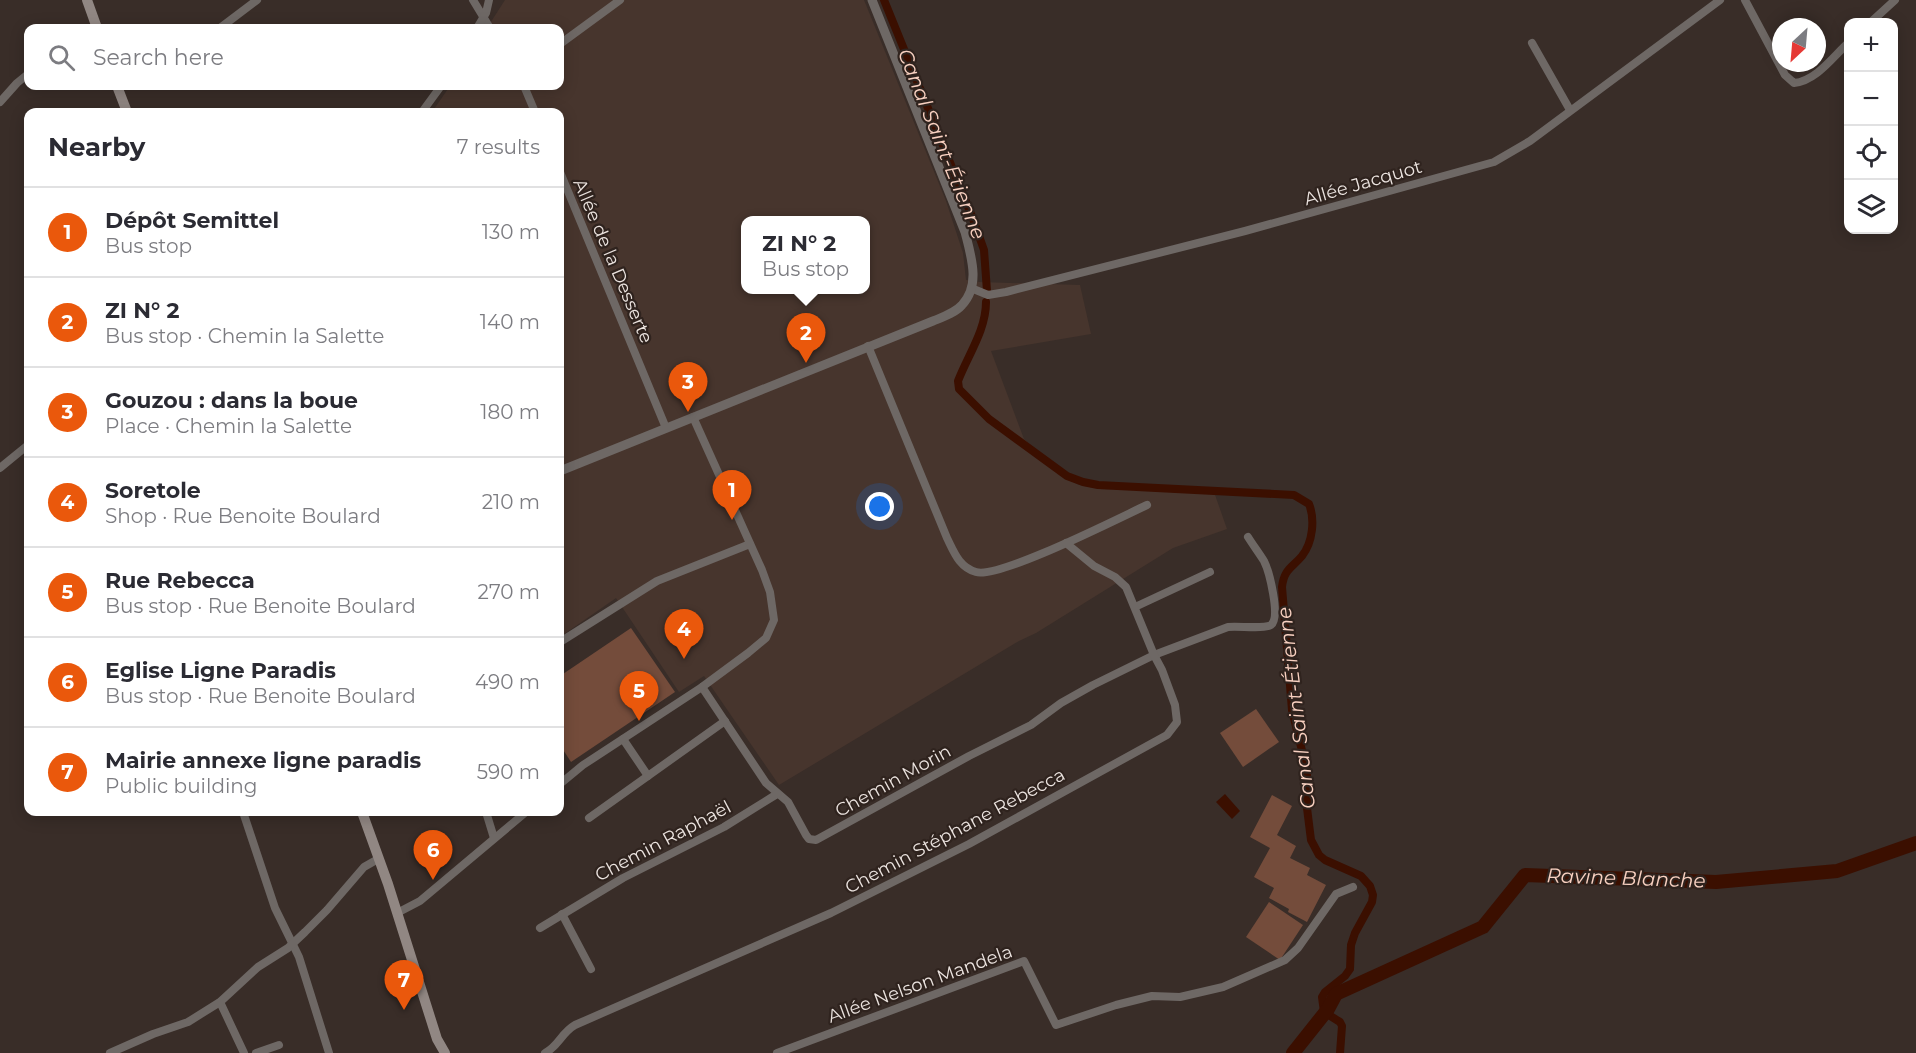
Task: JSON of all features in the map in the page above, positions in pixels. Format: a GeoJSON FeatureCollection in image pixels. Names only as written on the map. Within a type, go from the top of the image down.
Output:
{"type":"FeatureCollection","features":[{"type":"Feature","properties":{"kind":"main road"},"geometry":{"type":"LineString","coordinates":[[87,0],[96,24]]}},
{"type":"Feature","properties":{"kind":"main road"},"geometry":{"type":"LineString","coordinates":[[119,90],[125,108]]}},
{"type":"Feature","properties":{"kind":"main road"},"geometry":{"type":"LineString","coordinates":[[363,816],[442,1052]]}},
{"type":"Feature","properties":{"kind":"street"},"geometry":{"type":"LineString","coordinates":[[225,24],[256,0]]}},
{"type":"Feature","properties":{"kind":"street"},"geometry":{"type":"LineString","coordinates":[[473,0],[487,24]]}},
{"type":"Feature","properties":{"kind":"street"},"geometry":{"type":"LineString","coordinates":[[479,24],[489,0]]}},
{"type":"Feature","properties":{"kind":"street"},"geometry":{"type":"LineString","coordinates":[[564,41],[620,0]]}},
{"type":"Feature","properties":{"kind":"street"},"geometry":{"type":"LineString","coordinates":[[564,469],[949,314],[962,304],[971,288],[973,271],[965,232],[873,0]]}},
{"type":"Feature","properties":{"kind":"street","name":"Allée Jacquot"},"geometry":{"type":"LineString","coordinates":[[971,288],[988,295],[1006,292],[1245,231],[1494,162],[1530,141],[1720,0]]}},
{"type":"Feature","properties":{"kind":"street"},"geometry":{"type":"LineString","coordinates":[[1745,0],[1785,75],[1794,83],[1810,78],[1844,47]]}},
{"type":"Feature","properties":{"kind":"street"},"geometry":{"type":"LineString","coordinates":[[1875,18],[1895,0]]}},
{"type":"Feature","properties":{"kind":"street"},"geometry":{"type":"LineString","coordinates":[[1532,43],[1570,110]]}},
{"type":"Feature","properties":{"kind":"street"},"geometry":{"type":"LineString","coordinates":[[0,102],[24,77]]}},
{"type":"Feature","properties":{"kind":"street"},"geometry":{"type":"LineString","coordinates":[[425,108],[438,90]]}},
{"type":"Feature","properties":{"kind":"street"},"geometry":{"type":"LineString","coordinates":[[526,90],[533,108]]}},
{"type":"Feature","properties":{"kind":"street","name":"Allée de la Desserte"},"geometry":{"type":"LineString","coordinates":[[564,182],[666,428]]}},
{"type":"Feature","properties":{"kind":"street"},"geometry":{"type":"LineString","coordinates":[[868,346],[947,538],[957,559],[970,570],[984,574],[999,570],[1066,543],[1147,505]]}},
{"type":"Feature","properties":{"kind":"street"},"geometry":{"type":"LineString","coordinates":[[564,781],[583,765],[702,687],[748,653],[765,638],[774,620],[770,592],[693,417]]}},
{"type":"Feature","properties":{"kind":"street"},"geometry":{"type":"LineString","coordinates":[[0,468],[24,448]]}},
{"type":"Feature","properties":{"kind":"street"},"geometry":{"type":"LineString","coordinates":[[1155,655],[1228,627],[1267,627],[1274,622],[1275,612],[1270,577],[1263,560],[1248,537]]}},
{"type":"Feature","properties":{"kind":"street","name":"Chemin Stéphane Rebecca"},"geometry":{"type":"LineString","coordinates":[[544,1053],[553,1049],[566,1030],[575,1025],[831,913],[969,844],[1167,735],[1177,723],[1177,713],[1162,670],[1126,586],[1094,566],[1066,543]]}},
{"type":"Feature","properties":{"kind":"street"},"geometry":{"type":"LineString","coordinates":[[564,639],[657,581],[750,544]]}},
{"type":"Feature","properties":{"kind":"street"},"geometry":{"type":"LineString","coordinates":[[1135,607],[1210,572]]}},
{"type":"Feature","properties":{"kind":"street","name":"Chemin Morin"},"geometry":{"type":"LineString","coordinates":[[702,687],[766,783],[788,802],[806,836],[816,840],[1031,725],[1061,703],[1093,685],[1155,655]]}},
{"type":"Feature","properties":{"kind":"street"},"geometry":{"type":"LineString","coordinates":[[589,818],[725,721]]}},
{"type":"Feature","properties":{"kind":"street"},"geometry":{"type":"LineString","coordinates":[[623,739],[648,776]]}},
{"type":"Feature","properties":{"kind":"street","name":"Chemin Raphaël"},"geometry":{"type":"LineString","coordinates":[[540,928],[623,878],[724,827],[777,794]]}},
{"type":"Feature","properties":{"kind":"street"},"geometry":{"type":"LineString","coordinates":[[244,816],[275,908],[304,970],[329,1053]]}},
{"type":"Feature","properties":{"kind":"street"},"geometry":{"type":"LineString","coordinates":[[487,816],[494,838]]}},
{"type":"Feature","properties":{"kind":"street"},"geometry":{"type":"LineString","coordinates":[[397,913],[420,901],[521,816]]}},
{"type":"Feature","properties":{"kind":"street"},"geometry":{"type":"LineString","coordinates":[[110,1053],[128,1050],[153,1034],[189,1022],[220,1002],[258,967],[292,943],[327,910],[364,867],[378,858]]}},
{"type":"Feature","properties":{"kind":"street","name":"Allée Nelson Mandela"},"geometry":{"type":"LineString","coordinates":[[777,1053],[1024,961],[1056,1025],[1152,996],[1180,997],[1223,987],[1285,960],[1298,948],[1336,894],[1353,887]]}},
{"type":"Feature","properties":{"kind":"street"},"geometry":{"type":"LineString","coordinates":[[562,914],[591,969]]}},
{"type":"Feature","properties":{"kind":"street"},"geometry":{"type":"LineString","coordinates":[[220,1002],[244,1053]]}},
{"type":"Feature","properties":{"kind":"street"},"geometry":{"type":"LineString","coordinates":[[256,1053],[279,1045]]}},
{"type":"Feature","properties":{"kind":"shaded area"},"geometry":{"type":"Polygon","coordinates":[[[505,0],[864,0],[946,201],[963,253],[966,280],[1080,285],[1091,334],[991,351],[1024,439],[1069,480],[1079,485],[1101,489],[1214,492],[1227,529],[1173,548],[1036,633],[779,785],[704,676],[679,692],[616,598],[564,634],[564,108],[435,108],[447,90],[564,90],[564,24],[490,24],[505,0]]]}},
{"type":"Feature","properties":{"kind":"shaded area"},"geometry":{"type":"Polygon","coordinates":[[[631,628],[675,692],[571,762],[564,751],[564,673],[631,628]]]}},
{"type":"Feature","properties":{"kind":"shaded area"},"geometry":{"type":"Polygon","coordinates":[[[1256,709],[1279,742],[1243,767],[1220,733],[1256,709]]]}},
{"type":"Feature","properties":{"kind":"shaded area"},"geometry":{"type":"Polygon","coordinates":[[[1225,794],[1240,811],[1232,819],[1216,802],[1225,794]]]}},
{"type":"Feature","properties":{"kind":"shaded area"},"geometry":{"type":"Polygon","coordinates":[[[1272,795],[1292,806],[1277,835],[1296,846],[1290,858],[1310,868],[1307,875],[1326,885],[1307,922],[1269,898],[1274,888],[1254,877],[1270,848],[1250,837],[1272,795]]]}},
{"type":"Feature","properties":{"kind":"shaded area"},"geometry":{"type":"Polygon","coordinates":[[[1269,902],[1303,925],[1280,960],[1246,937],[1269,902]]]}},
{"type":"Feature","properties":{"kind":"waterway","name":"Canal Saint-Étienne"},"geometry":{"type":"LineString","coordinates":[[884,0],[984,250],[987,291]]}},
{"type":"Feature","properties":{"kind":"waterway","name":"Canal Saint-Étienne"},"geometry":{"type":"LineString","coordinates":[[986,302],[980,332],[958,381],[959,389],[989,419],[1067,476],[1098,485],[1294,495],[1309,504],[1312,523],[1309,544],[1302,556],[1287,572],[1282,587],[1292,710],[1307,771],[1307,808],[1311,840],[1319,855],[1325,860],[1361,876],[1370,886],[1373,895],[1372,902],[1351,945],[1350,969],[1322,997],[1324,1012],[1340,1022],[1342,1026],[1340,1053]]}},
{"type":"Feature","properties":{"kind":"waterway","name":"Ravine Blanche"},"geometry":{"type":"LineString","coordinates":[[1293,1053],[1328,1009],[1336,994],[1483,927],[1525,875],[1716,882],[1837,871],[1916,843]]}},
{"type":"Feature","properties":{"kind":"place","name":"ZI N° 2"},"geometry":{"type":"Point","coordinates":[806,363]}},
{"type":"Feature","properties":{"kind":"place","name":"Gouzou : dans la boue"},"geometry":{"type":"Point","coordinates":[688,412]}},
{"type":"Feature","properties":{"kind":"place","name":"Dépôt Semittel"},"geometry":{"type":"Point","coordinates":[732,520]}},
{"type":"Feature","properties":{"kind":"place","name":"Soretole"},"geometry":{"type":"Point","coordinates":[684,659]}},
{"type":"Feature","properties":{"kind":"place","name":"Rue Rebecca"},"geometry":{"type":"Point","coordinates":[639,721]}},
{"type":"Feature","properties":{"kind":"place","name":"Eglise Ligne Paradis"},"geometry":{"type":"Point","coordinates":[433,880]}},
{"type":"Feature","properties":{"kind":"place","name":"Mairie annexe ligne paradis"},"geometry":{"type":"Point","coordinates":[404,1010]}}]}
